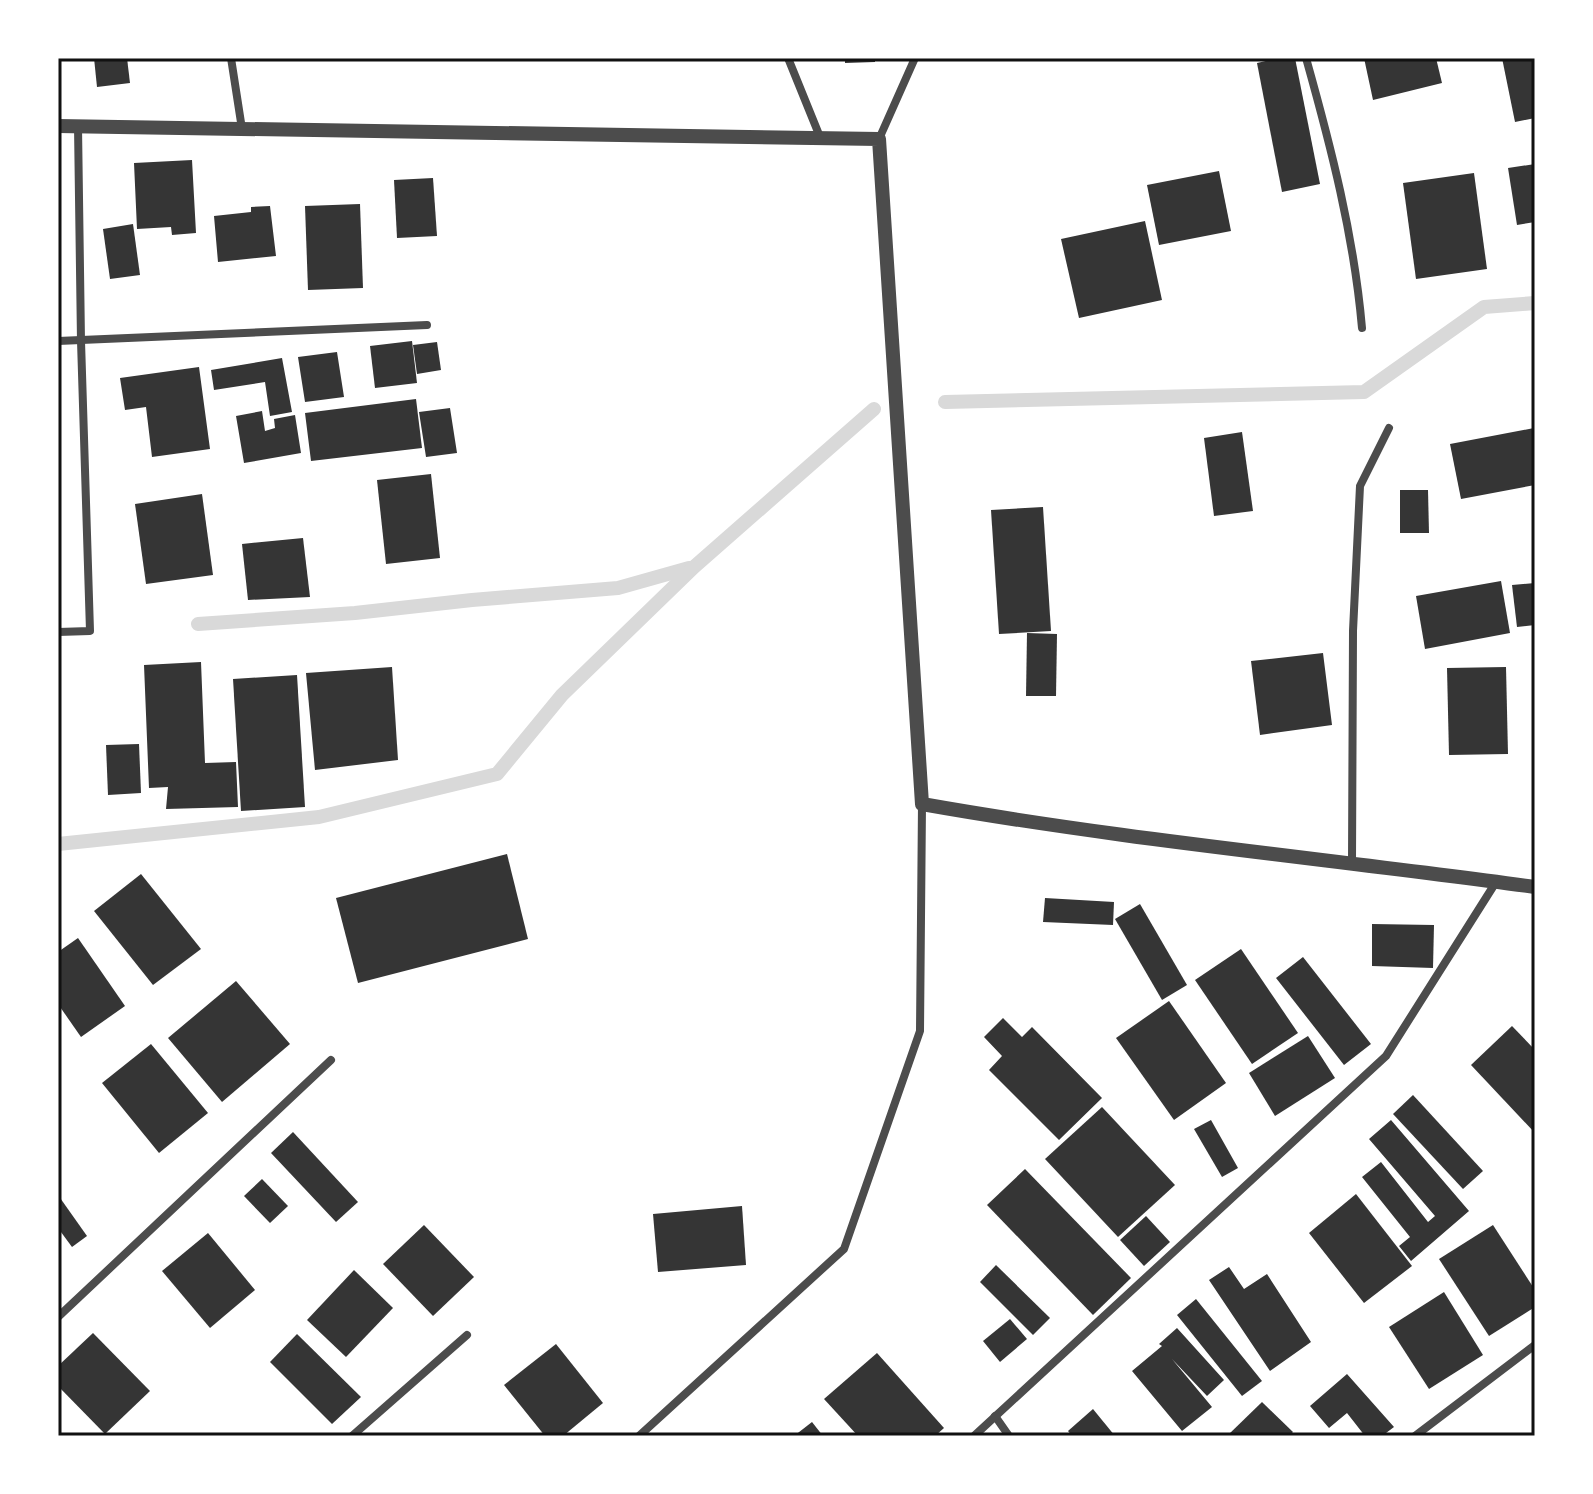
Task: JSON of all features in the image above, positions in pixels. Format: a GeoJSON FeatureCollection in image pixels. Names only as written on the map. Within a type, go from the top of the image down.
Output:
{"type":"FeatureCollection","features":[{"type":"Feature","properties":{"kind":"street"},"geometry":{"type":"LineString","coordinates":[[231,58],[242,129]]}},
{"type":"Feature","properties":{"kind":"street"},"geometry":{"type":"LineString","coordinates":[[788,58],[820,137]]}},
{"type":"Feature","properties":{"kind":"street"},"geometry":{"type":"LineString","coordinates":[[639,1436],[844,1249],[920,1031],[922,804],[879,139],[915,58]]}},
{"type":"Feature","properties":{"kind":"street"},"geometry":{"type":"LineString","coordinates":[[1306,58],[1336,165],[1358,282],[1362,328]]}},
{"type":"Feature","properties":{"kind":"street"},"geometry":{"type":"LineString","coordinates":[[58,126],[879,139]]}},
{"type":"Feature","properties":{"kind":"street"},"geometry":{"type":"LineString","coordinates":[[58,632],[90,631],[78,126]]}},
{"type":"Feature","properties":{"kind":"street"},"geometry":{"type":"LineString","coordinates":[[58,341],[427,325]]}},
{"type":"Feature","properties":{"kind":"street"},"geometry":{"type":"LineString","coordinates":[[1352,862],[1353,631],[1360,486],[1389,428]]}},
{"type":"Feature","properties":{"kind":"street"},"geometry":{"type":"LineString","coordinates":[[922,804],[1027,822],[1535,887]]}},
{"type":"Feature","properties":{"kind":"street"},"geometry":{"type":"LineString","coordinates":[[974,1436],[1386,1056],[1496,882]]}},
{"type":"Feature","properties":{"kind":"street"},"geometry":{"type":"LineString","coordinates":[[58,1317],[331,1060]]}},
{"type":"Feature","properties":{"kind":"street"},"geometry":{"type":"LineString","coordinates":[[352,1436],[467,1335]]}},
{"type":"Feature","properties":{"kind":"street"},"geometry":{"type":"LineString","coordinates":[[1415,1436],[1535,1345]]}},
{"type":"Feature","properties":{"kind":"street"},"geometry":{"type":"LineString","coordinates":[[995,1416],[1009,1436]]}},
{"type":"Feature","properties":{"kind":"building"},"geometry":{"type":"Polygon","coordinates":[[[94,58],[127,58],[130,83],[97,87],[94,58]]]}},
{"type":"Feature","properties":{"kind":"building"},"geometry":{"type":"Polygon","coordinates":[[[845,58],[875,58],[875,62],[845,63],[845,58]]]}},
{"type":"Feature","properties":{"kind":"building"},"geometry":{"type":"Polygon","coordinates":[[[1295,58],[1320,184],[1282,192],[1257,63],[1295,58]]]}},
{"type":"Feature","properties":{"kind":"building"},"geometry":{"type":"Polygon","coordinates":[[[1364,58],[1436,58],[1442,83],[1373,100],[1364,58]]]}},
{"type":"Feature","properties":{"kind":"building"},"geometry":{"type":"Polygon","coordinates":[[[1502,58],[1535,58],[1535,118],[1515,122],[1502,58]]]}},
{"type":"Feature","properties":{"kind":"building"},"geometry":{"type":"Polygon","coordinates":[[[192,160],[196,233],[172,235],[171,227],[137,229],[134,163],[192,160]]]}},
{"type":"Feature","properties":{"kind":"building"},"geometry":{"type":"Polygon","coordinates":[[[1535,164],[1535,222],[1517,225],[1508,168],[1535,164]]]}},
{"type":"Feature","properties":{"kind":"building"},"geometry":{"type":"Polygon","coordinates":[[[1219,171],[1231,231],[1159,245],[1147,185],[1219,171]]]}},
{"type":"Feature","properties":{"kind":"building"},"geometry":{"type":"Polygon","coordinates":[[[1474,173],[1487,269],[1416,279],[1403,183],[1474,173]]]}},
{"type":"Feature","properties":{"kind":"building"},"geometry":{"type":"Polygon","coordinates":[[[433,178],[437,236],[397,238],[394,180],[433,178]]]}},
{"type":"Feature","properties":{"kind":"building"},"geometry":{"type":"Polygon","coordinates":[[[360,204],[363,288],[308,290],[305,206],[360,204]]]}},
{"type":"Feature","properties":{"kind":"building"},"geometry":{"type":"Polygon","coordinates":[[[270,206],[276,256],[218,262],[214,216],[251,212],[251,207],[270,206]]]}},
{"type":"Feature","properties":{"kind":"building"},"geometry":{"type":"Polygon","coordinates":[[[1145,221],[1162,300],[1079,318],[1061,239],[1145,221]]]}},
{"type":"Feature","properties":{"kind":"building"},"geometry":{"type":"Polygon","coordinates":[[[133,224],[140,275],[110,279],[103,229],[133,224]]]}},
{"type":"Feature","properties":{"kind":"building"},"geometry":{"type":"Polygon","coordinates":[[[412,341],[417,383],[375,388],[370,346],[412,341]]]}},
{"type":"Feature","properties":{"kind":"building"},"geometry":{"type":"Polygon","coordinates":[[[437,342],[441,370],[417,374],[413,345],[437,342]]]}},
{"type":"Feature","properties":{"kind":"building"},"geometry":{"type":"Polygon","coordinates":[[[337,352],[344,397],[305,402],[298,357],[337,352]]]}},
{"type":"Feature","properties":{"kind":"building"},"geometry":{"type":"Polygon","coordinates":[[[282,358],[292,412],[270,416],[265,382],[214,390],[211,370],[282,358]]]}},
{"type":"Feature","properties":{"kind":"building"},"geometry":{"type":"Polygon","coordinates":[[[199,367],[210,449],[152,457],[146,407],[125,410],[120,378],[199,367]]]}},
{"type":"Feature","properties":{"kind":"building"},"geometry":{"type":"Polygon","coordinates":[[[416,399],[422,448],[311,461],[305,413],[416,399]]]}},
{"type":"Feature","properties":{"kind":"building"},"geometry":{"type":"Polygon","coordinates":[[[450,408],[457,453],[426,457],[419,412],[450,408]]]}},
{"type":"Feature","properties":{"kind":"building"},"geometry":{"type":"Polygon","coordinates":[[[262,411],[265,431],[275,428],[274,419],[295,415],[301,453],[244,463],[236,416],[262,411]]]}},
{"type":"Feature","properties":{"kind":"building"},"geometry":{"type":"Polygon","coordinates":[[[1534,428],[1535,485],[1461,499],[1450,444],[1534,428]]]}},
{"type":"Feature","properties":{"kind":"building"},"geometry":{"type":"Polygon","coordinates":[[[1242,432],[1253,511],[1214,516],[1204,438],[1242,432]]]}},
{"type":"Feature","properties":{"kind":"building"},"geometry":{"type":"Polygon","coordinates":[[[431,474],[440,558],[386,564],[377,480],[431,474]]]}},
{"type":"Feature","properties":{"kind":"building"},"geometry":{"type":"Polygon","coordinates":[[[1400,490],[1428,490],[1429,533],[1400,533],[1400,490]]]}},
{"type":"Feature","properties":{"kind":"building"},"geometry":{"type":"Polygon","coordinates":[[[202,494],[213,575],[146,584],[135,504],[202,494]]]}},
{"type":"Feature","properties":{"kind":"building"},"geometry":{"type":"Polygon","coordinates":[[[1043,507],[1051,631],[999,634],[991,510],[1043,507]]]}},
{"type":"Feature","properties":{"kind":"building"},"geometry":{"type":"Polygon","coordinates":[[[303,538],[310,597],[248,600],[242,544],[303,538]]]}},
{"type":"Feature","properties":{"kind":"building"},"geometry":{"type":"Polygon","coordinates":[[[1501,581],[1510,633],[1425,649],[1416,596],[1501,581]]]}},
{"type":"Feature","properties":{"kind":"building"},"geometry":{"type":"Polygon","coordinates":[[[1535,583],[1535,625],[1517,627],[1512,585],[1535,583]]]}},
{"type":"Feature","properties":{"kind":"building"},"geometry":{"type":"Polygon","coordinates":[[[1027,633],[1057,634],[1056,696],[1026,696],[1027,633]]]}},
{"type":"Feature","properties":{"kind":"building"},"geometry":{"type":"Polygon","coordinates":[[[1323,653],[1332,725],[1260,735],[1251,661],[1323,653]]]}},
{"type":"Feature","properties":{"kind":"building"},"geometry":{"type":"Polygon","coordinates":[[[201,662],[205,763],[236,762],[238,807],[166,809],[168,787],[149,788],[144,665],[201,662]]]}},
{"type":"Feature","properties":{"kind":"building"},"geometry":{"type":"Polygon","coordinates":[[[392,667],[398,760],[315,770],[306,673],[392,667]]]}},
{"type":"Feature","properties":{"kind":"building"},"geometry":{"type":"Polygon","coordinates":[[[1506,667],[1508,754],[1449,755],[1447,668],[1506,667]]]}},
{"type":"Feature","properties":{"kind":"building"},"geometry":{"type":"Polygon","coordinates":[[[297,675],[305,807],[241,811],[233,679],[297,675]]]}},
{"type":"Feature","properties":{"kind":"building"},"geometry":{"type":"Polygon","coordinates":[[[139,744],[141,793],[108,795],[106,745],[139,744]]]}},
{"type":"Feature","properties":{"kind":"building"},"geometry":{"type":"Polygon","coordinates":[[[507,854],[528,939],[358,983],[336,898],[507,854]]]}},
{"type":"Feature","properties":{"kind":"building"},"geometry":{"type":"Polygon","coordinates":[[[141,874],[201,949],[153,985],[94,911],[141,874]]]}},
{"type":"Feature","properties":{"kind":"building"},"geometry":{"type":"Polygon","coordinates":[[[1045,898],[1114,902],[1113,925],[1043,922],[1045,898]]]}},
{"type":"Feature","properties":{"kind":"building"},"geometry":{"type":"Polygon","coordinates":[[[1140,904],[1187,985],[1162,1000],[1115,919],[1140,904]]]}},
{"type":"Feature","properties":{"kind":"building"},"geometry":{"type":"Polygon","coordinates":[[[1372,924],[1434,925],[1433,968],[1372,966],[1372,924]]]}},
{"type":"Feature","properties":{"kind":"building"},"geometry":{"type":"Polygon","coordinates":[[[78,938],[125,1006],[81,1037],[58,1004],[58,952],[78,938]]]}},
{"type":"Feature","properties":{"kind":"building"},"geometry":{"type":"Polygon","coordinates":[[[1241,949],[1298,1033],[1252,1064],[1195,980],[1241,949]]]}},
{"type":"Feature","properties":{"kind":"building"},"geometry":{"type":"Polygon","coordinates":[[[1303,957],[1371,1044],[1344,1065],[1276,978],[1303,957]]]}},
{"type":"Feature","properties":{"kind":"building"},"geometry":{"type":"Polygon","coordinates":[[[236,981],[290,1044],[222,1102],[168,1038],[236,981]]]}},
{"type":"Feature","properties":{"kind":"building"},"geometry":{"type":"Polygon","coordinates":[[[1169,1001],[1226,1083],[1174,1120],[1116,1038],[1169,1001]]]}},
{"type":"Feature","properties":{"kind":"building"},"geometry":{"type":"Polygon","coordinates":[[[1003,1018],[1022,1037],[1032,1027],[1102,1098],[1059,1140],[989,1070],[1002,1056],[984,1037],[1003,1018]]]}},
{"type":"Feature","properties":{"kind":"building"},"geometry":{"type":"Polygon","coordinates":[[[1512,1026],[1535,1050],[1535,1133],[1471,1065],[1512,1026]]]}},
{"type":"Feature","properties":{"kind":"building"},"geometry":{"type":"Polygon","coordinates":[[[1308,1036],[1335,1078],[1275,1116],[1249,1073],[1308,1036]]]}},
{"type":"Feature","properties":{"kind":"building"},"geometry":{"type":"Polygon","coordinates":[[[151,1044],[208,1113],[159,1153],[102,1083],[151,1044]]]}},
{"type":"Feature","properties":{"kind":"building"},"geometry":{"type":"Polygon","coordinates":[[[1413,1095],[1483,1171],[1463,1189],[1393,1114],[1413,1095]]]}},
{"type":"Feature","properties":{"kind":"building"},"geometry":{"type":"Polygon","coordinates":[[[1102,1107],[1175,1185],[1118,1237],[1045,1159],[1102,1107]]]}},
{"type":"Feature","properties":{"kind":"building"},"geometry":{"type":"Polygon","coordinates":[[[1211,1120],[1238,1168],[1222,1177],[1194,1129],[1211,1120]]]}},
{"type":"Feature","properties":{"kind":"building"},"geometry":{"type":"Polygon","coordinates":[[[1391,1120],[1469,1211],[1411,1261],[1399,1246],[1410,1237],[1362,1177],[1381,1162],[1428,1222],[1435,1216],[1369,1139],[1391,1120]]]}},
{"type":"Feature","properties":{"kind":"building"},"geometry":{"type":"Polygon","coordinates":[[[293,1132],[358,1202],[336,1222],[271,1153],[293,1132]]]}},
{"type":"Feature","properties":{"kind":"building"},"geometry":{"type":"Polygon","coordinates":[[[1025,1169],[1131,1278],[1093,1315],[987,1205],[1025,1169]]]}},
{"type":"Feature","properties":{"kind":"building"},"geometry":{"type":"Polygon","coordinates":[[[262,1179],[288,1206],[270,1223],[244,1196],[262,1179]]]}},
{"type":"Feature","properties":{"kind":"building"},"geometry":{"type":"Polygon","coordinates":[[[1356,1194],[1412,1266],[1364,1303],[1309,1233],[1356,1194]]]}},
{"type":"Feature","properties":{"kind":"building"},"geometry":{"type":"Polygon","coordinates":[[[58,1195],[87,1236],[72,1247],[58,1228],[58,1195]]]}},
{"type":"Feature","properties":{"kind":"building"},"geometry":{"type":"Polygon","coordinates":[[[742,1206],[746,1265],[658,1272],[653,1214],[742,1206]]]}},
{"type":"Feature","properties":{"kind":"building"},"geometry":{"type":"Polygon","coordinates":[[[1146,1216],[1170,1242],[1144,1266],[1120,1240],[1146,1216]]]}},
{"type":"Feature","properties":{"kind":"building"},"geometry":{"type":"Polygon","coordinates":[[[424,1225],[474,1277],[433,1316],[383,1264],[424,1225]]]}},
{"type":"Feature","properties":{"kind":"building"},"geometry":{"type":"Polygon","coordinates":[[[1493,1225],[1535,1290],[1535,1307],[1489,1336],[1439,1259],[1493,1225]]]}},
{"type":"Feature","properties":{"kind":"building"},"geometry":{"type":"Polygon","coordinates":[[[208,1233],[255,1290],[210,1328],[162,1271],[208,1233]]]}},
{"type":"Feature","properties":{"kind":"building"},"geometry":{"type":"Polygon","coordinates":[[[996,1265],[1050,1318],[1033,1335],[980,1282],[996,1265]]]}},
{"type":"Feature","properties":{"kind":"building"},"geometry":{"type":"Polygon","coordinates":[[[1229,1267],[1244,1289],[1267,1274],[1311,1342],[1270,1371],[1209,1280],[1229,1267]]]}},
{"type":"Feature","properties":{"kind":"building"},"geometry":{"type":"Polygon","coordinates":[[[354,1270],[393,1308],[346,1357],[307,1320],[354,1270]]]}},
{"type":"Feature","properties":{"kind":"building"},"geometry":{"type":"Polygon","coordinates":[[[1444,1292],[1483,1355],[1429,1389],[1389,1327],[1444,1292]]]}},
{"type":"Feature","properties":{"kind":"building"},"geometry":{"type":"Polygon","coordinates":[[[1196,1299],[1262,1381],[1242,1396],[1177,1315],[1196,1299]]]}},
{"type":"Feature","properties":{"kind":"building"},"geometry":{"type":"Polygon","coordinates":[[[1010,1319],[1027,1339],[1000,1362],[983,1341],[1010,1319]]]}},
{"type":"Feature","properties":{"kind":"building"},"geometry":{"type":"Polygon","coordinates":[[[1177,1328],[1224,1380],[1207,1396],[1172,1359],[1212,1407],[1182,1431],[1132,1371],[1162,1346],[1159,1344],[1177,1328]]]}},
{"type":"Feature","properties":{"kind":"building"},"geometry":{"type":"Polygon","coordinates":[[[93,1333],[150,1391],[105,1434],[58,1386],[58,1366],[93,1333]]]}},
{"type":"Feature","properties":{"kind":"building"},"geometry":{"type":"Polygon","coordinates":[[[297,1334],[361,1397],[332,1424],[270,1362],[297,1334]]]}},
{"type":"Feature","properties":{"kind":"building"},"geometry":{"type":"Polygon","coordinates":[[[556,1344],[603,1403],[563,1436],[545,1436],[504,1385],[556,1344]]]}},
{"type":"Feature","properties":{"kind":"building"},"geometry":{"type":"Polygon","coordinates":[[[877,1353],[944,1428],[935,1436],[858,1436],[824,1399],[877,1353]]]}},
{"type":"Feature","properties":{"kind":"building"},"geometry":{"type":"Polygon","coordinates":[[[1347,1374],[1394,1427],[1382,1436],[1365,1436],[1347,1413],[1329,1428],[1310,1406],[1347,1374]]]}},
{"type":"Feature","properties":{"kind":"building"},"geometry":{"type":"Polygon","coordinates":[[[1262,1402],[1293,1432],[1289,1436],[1227,1436],[1262,1402]]]}},
{"type":"Feature","properties":{"kind":"building"},"geometry":{"type":"Polygon","coordinates":[[[1093,1409],[1115,1436],[1072,1436],[1068,1431],[1093,1409]]]}},
{"type":"Feature","properties":{"kind":"building"},"geometry":{"type":"Polygon","coordinates":[[[812,1422],[823,1436],[794,1436],[812,1422]]]}},
{"type":"Feature","properties":{"kind":"waterway"},"geometry":{"type":"LineString","coordinates":[[945,402],[1364,392],[1484,307],[1535,303]]}},
{"type":"Feature","properties":{"kind":"waterway"},"geometry":{"type":"LineString","coordinates":[[58,844],[319,817],[497,774],[562,695],[694,567],[874,409]]}},
{"type":"Feature","properties":{"kind":"waterway"},"geometry":{"type":"LineString","coordinates":[[198,624],[355,613],[618,588],[689,568]]}}]}
